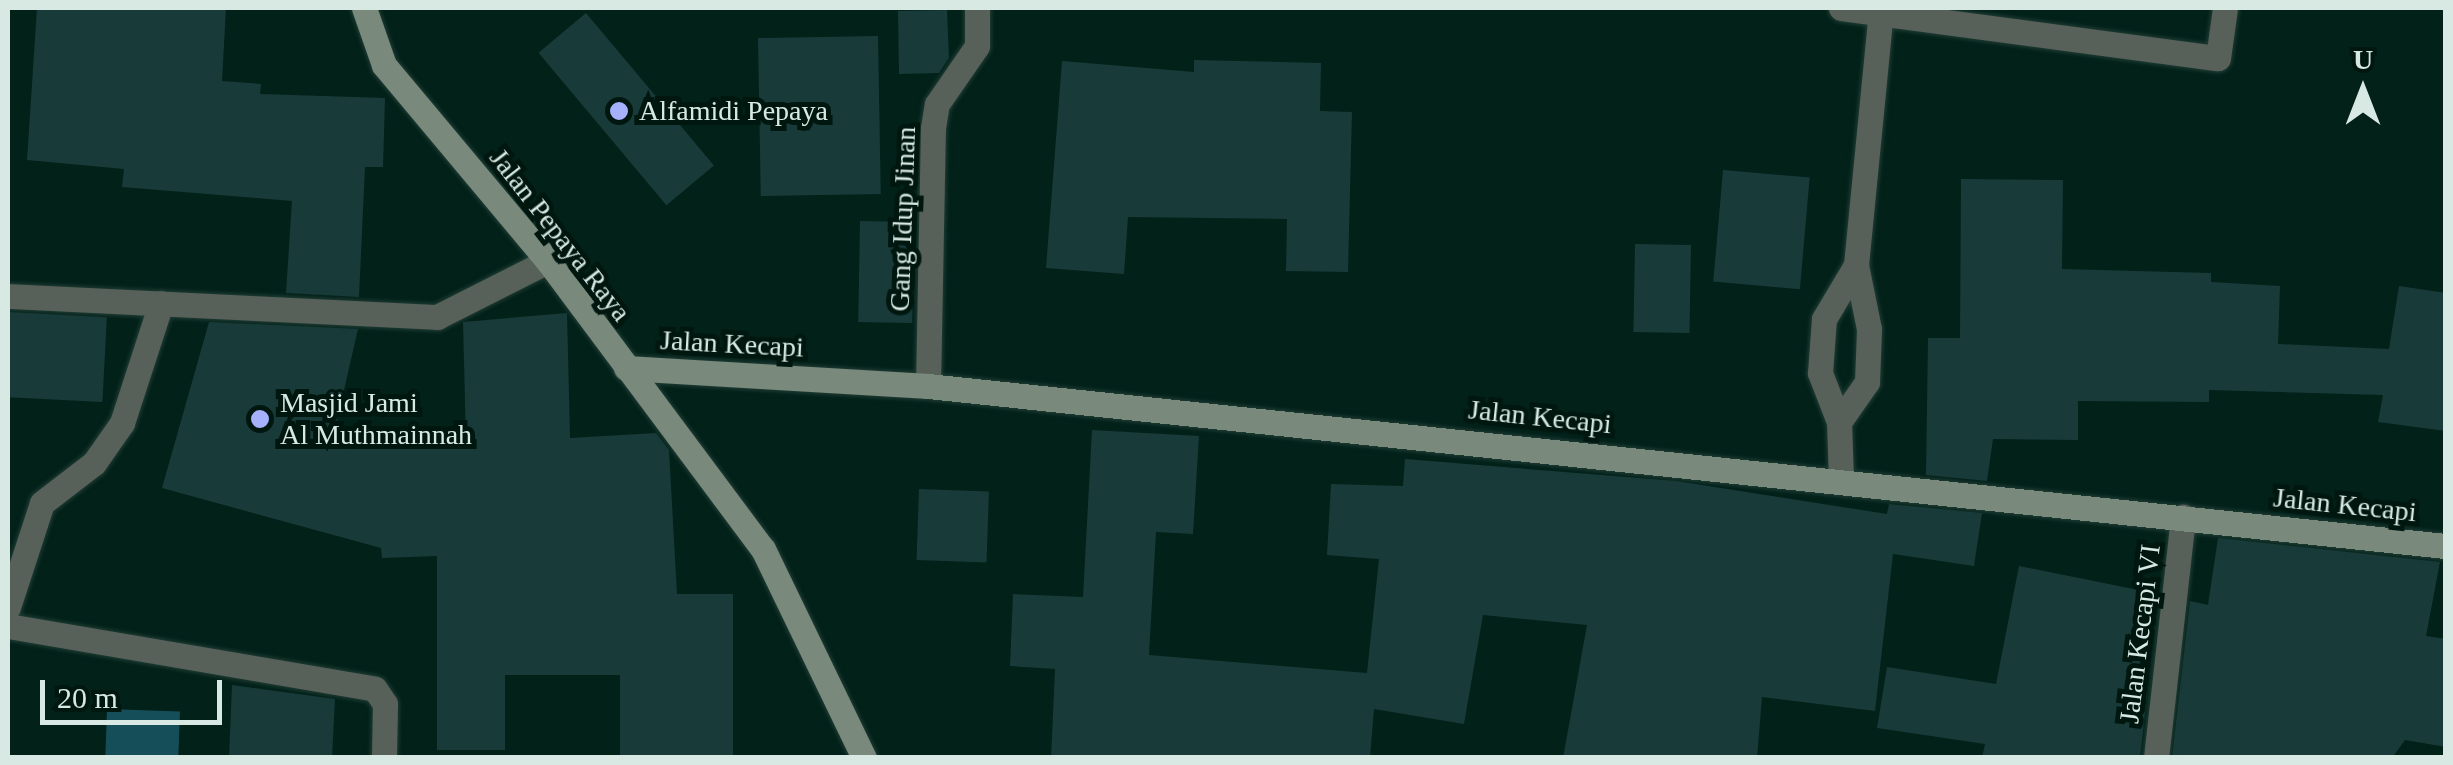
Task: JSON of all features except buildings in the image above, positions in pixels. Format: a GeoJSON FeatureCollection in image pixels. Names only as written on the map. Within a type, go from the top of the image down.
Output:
{"type":"FeatureCollection","features":[{"type":"Feature","properties":{"kind":"street","name":"Jalan Pepaya Raya"},"geometry":{"type":"LineString","coordinates":[[364,8],[384,66],[548,261],[763,549],[864,758]]}},
{"type":"Feature","properties":{"kind":"street","name":"Gang Idup Jinan"},"geometry":{"type":"LineString","coordinates":[[928,386],[933,128],[937,104],[977,46],[976,8]]}},
{"type":"Feature","properties":{"kind":"street"},"geometry":{"type":"LineString","coordinates":[[1841,8],[2218,58],[2225,8]]}},
{"type":"Feature","properties":{"kind":"street"},"geometry":{"type":"LineString","coordinates":[[1839,422],[1867,382],[1869,328],[1856,265],[1881,11]]}},
{"type":"Feature","properties":{"kind":"street"},"geometry":{"type":"LineString","coordinates":[[8,296],[437,318],[548,261]]}},
{"type":"Feature","properties":{"kind":"street"},"geometry":{"type":"LineString","coordinates":[[1841,479],[1839,422],[1820,373],[1824,320],[1856,265]]}},
{"type":"Feature","properties":{"kind":"street"},"geometry":{"type":"LineString","coordinates":[[8,607],[42,503],[94,462],[122,423],[161,303]]}},
{"type":"Feature","properties":{"kind":"street","name":"Jalan Kecapi"},"geometry":{"type":"LineString","coordinates":[[626,368],[928,386],[1841,479],[2446,546]]}},
{"type":"Feature","properties":{"kind":"street","name":"Jalan Kecapi VI"},"geometry":{"type":"LineString","coordinates":[[2156,758],[2183,517]]}},
{"type":"Feature","properties":{"kind":"street"},"geometry":{"type":"LineString","coordinates":[[8,626],[362,685],[385,704],[384,758]]}},
{"type":"Feature","properties":{"kind":"water"},"geometry":{"type":"Polygon","coordinates":[[[107,709],[180,712],[178,758],[105,757],[107,709]]]}},
{"type":"Feature","properties":{"kind":"place","name":"Alfamidi Pepaya"},"geometry":{"type":"Point","coordinates":[619,111]}},
{"type":"Feature","properties":{"kind":"place","name":"Masjid Jami Al Muthmainnah"},"geometry":{"type":"Point","coordinates":[260,419]}}]}
